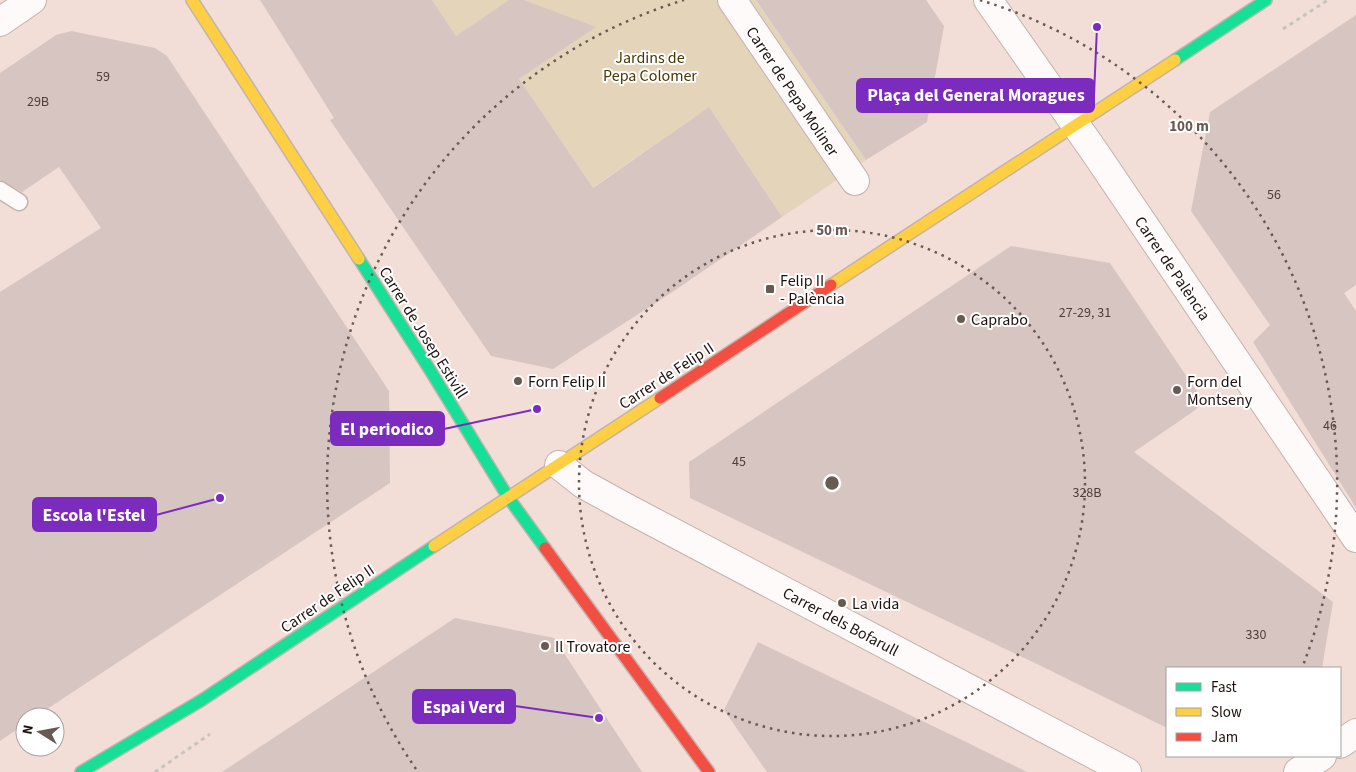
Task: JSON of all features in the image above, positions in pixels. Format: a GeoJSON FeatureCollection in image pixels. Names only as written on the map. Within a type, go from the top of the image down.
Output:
{"type":"FeatureCollection","features":[{"type":"Feature","properties":{"kind":"main road","name":"Carrer de Josep Estivill"},"geometry":{"type":"LineString","coordinates":[[192,0],[430,370],[508,497],[709,772]]}},
{"type":"Feature","properties":{"kind":"main road","name":"Carrer de Felip II"},"geometry":{"type":"LineString","coordinates":[[81,772],[202,700],[1266,0]]}},
{"type":"Feature","properties":{"kind":"street"},"geometry":{"type":"LineString","coordinates":[[0,22],[32,0]]}},
{"type":"Feature","properties":{"kind":"street","name":"Carrer de Pepa Moliner"},"geometry":{"type":"LineString","coordinates":[[732,0],[855,181]]}},
{"type":"Feature","properties":{"kind":"street","name":"Carrer de Palència"},"geometry":{"type":"LineString","coordinates":[[988,0],[1076,125],[1356,538]]}},
{"type":"Feature","properties":{"kind":"street","name":"Carrer dels Bofarull"},"geometry":{"type":"LineString","coordinates":[[558,465],[583,484],[623,506],[1127,772]]}},
{"type":"Feature","properties":{"kind":"street"},"geometry":{"type":"LineString","coordinates":[[1341,743],[1356,733]]}},
{"type":"Feature","properties":{"kind":"street"},"geometry":{"type":"LineString","coordinates":[[1298,772],[1320,757]]}},
{"type":"Feature","properties":{"kind":"lane"},"geometry":{"type":"LineString","coordinates":[[0,190],[19,202]]}},
{"type":"Feature","properties":{"kind":"green space"},"geometry":{"type":"Polygon","coordinates":[[[432,0],[509,0],[456,36],[432,0]]]}},
{"type":"Feature","properties":{"kind":"green space","name":"Jardins de Pepa Colomer"},"geometry":{"type":"Polygon","coordinates":[[[524,0],[756,0],[866,160],[782,217],[709,107],[592,188],[519,79],[595,27],[524,0]]]}},
{"type":"Feature","properties":{"kind":"building"},"geometry":{"type":"Polygon","coordinates":[[[260,0],[432,0],[456,36],[509,0],[524,0],[596,27],[519,79],[593,188],[709,107],[782,217],[671,293],[553,369],[491,356],[330,120],[334,118],[260,0]]]}},
{"type":"Feature","properties":{"kind":"building"},"geometry":{"type":"Polygon","coordinates":[[[756,0],[926,0],[944,26],[927,122],[866,160],[756,0]]]}},
{"type":"Feature","properties":{"kind":"building"},"geometry":{"type":"Polygon","coordinates":[[[1356,15],[1356,285],[1344,293],[1356,311],[1356,508],[1253,342],[1270,325],[1191,211],[1210,112],[1356,15]]]}},
{"type":"Feature","properties":{"kind":"building"},"geometry":{"type":"Polygon","coordinates":[[[71,31],[155,48],[167,56],[389,391],[390,483],[50,707],[15,707],[15,731],[0,741],[0,292],[101,228],[59,167],[22,192],[0,180],[0,73],[56,35],[71,31]]]}},
{"type":"Feature","properties":{"kind":"building"},"geometry":{"type":"Polygon","coordinates":[[[1011,246],[1110,263],[1204,402],[1194,411],[1134,452],[1333,602],[1322,667],[1166,667],[1166,728],[690,498],[689,462],[1011,246]]]}},
{"type":"Feature","properties":{"kind":"building"},"geometry":{"type":"Polygon","coordinates":[[[455,618],[554,638],[642,772],[222,772],[455,618]]]}},
{"type":"Feature","properties":{"kind":"building"},"geometry":{"type":"Polygon","coordinates":[[[758,642],[1027,772],[767,772],[724,710],[758,642]]]}},
{"type":"Feature","properties":{"kind":"traffic: fast"},"geometry":{"type":"LineString","coordinates":[[1175,60],[1266,0]]}},
{"type":"Feature","properties":{"kind":"traffic: fast"},"geometry":{"type":"LineString","coordinates":[[359,259],[508,497],[545,548]]}},
{"type":"Feature","properties":{"kind":"traffic: fast"},"geometry":{"type":"LineString","coordinates":[[81,772],[202,700],[434,546]]}},
{"type":"Feature","properties":{"kind":"traffic: slow"},"geometry":{"type":"LineString","coordinates":[[192,0],[359,259]]}},
{"type":"Feature","properties":{"kind":"traffic: slow"},"geometry":{"type":"LineString","coordinates":[[831,285],[1175,60]]}},
{"type":"Feature","properties":{"kind":"traffic: slow"},"geometry":{"type":"LineString","coordinates":[[434,546],[660,398]]}},
{"type":"Feature","properties":{"kind":"traffic: jam"},"geometry":{"type":"LineString","coordinates":[[660,398],[831,285]]}},
{"type":"Feature","properties":{"kind":"traffic: jam"},"geometry":{"type":"LineString","coordinates":[[545,548],[709,772]]}},
{"type":"Feature","properties":{"kind":"place","name":"Plaça del General Moragues"},"geometry":{"type":"Point","coordinates":[1097,27]}},
{"type":"Feature","properties":{"kind":"place","name":"Felip II - Palència"},"geometry":{"type":"Point","coordinates":[770,289]}},
{"type":"Feature","properties":{"kind":"place","name":"Caprabo"},"geometry":{"type":"Point","coordinates":[961,319]}},
{"type":"Feature","properties":{"kind":"place","name":"Forn Felip II"},"geometry":{"type":"Point","coordinates":[518,381]}},
{"type":"Feature","properties":{"kind":"place","name":"Forn del Montseny"},"geometry":{"type":"Point","coordinates":[1177,390]}},
{"type":"Feature","properties":{"kind":"place","name":"El periodico"},"geometry":{"type":"Point","coordinates":[537,409]}},
{"type":"Feature","properties":{"kind":"place","name":"Escola l'Estel"},"geometry":{"type":"Point","coordinates":[220,498]}},
{"type":"Feature","properties":{"kind":"place","name":"La vida"},"geometry":{"type":"Point","coordinates":[842,603]}},
{"type":"Feature","properties":{"kind":"place","name":"Il Trovatore"},"geometry":{"type":"Point","coordinates":[545,646]}},
{"type":"Feature","properties":{"kind":"place","name":"Espai Verd"},"geometry":{"type":"Point","coordinates":[599,718]}}]}
